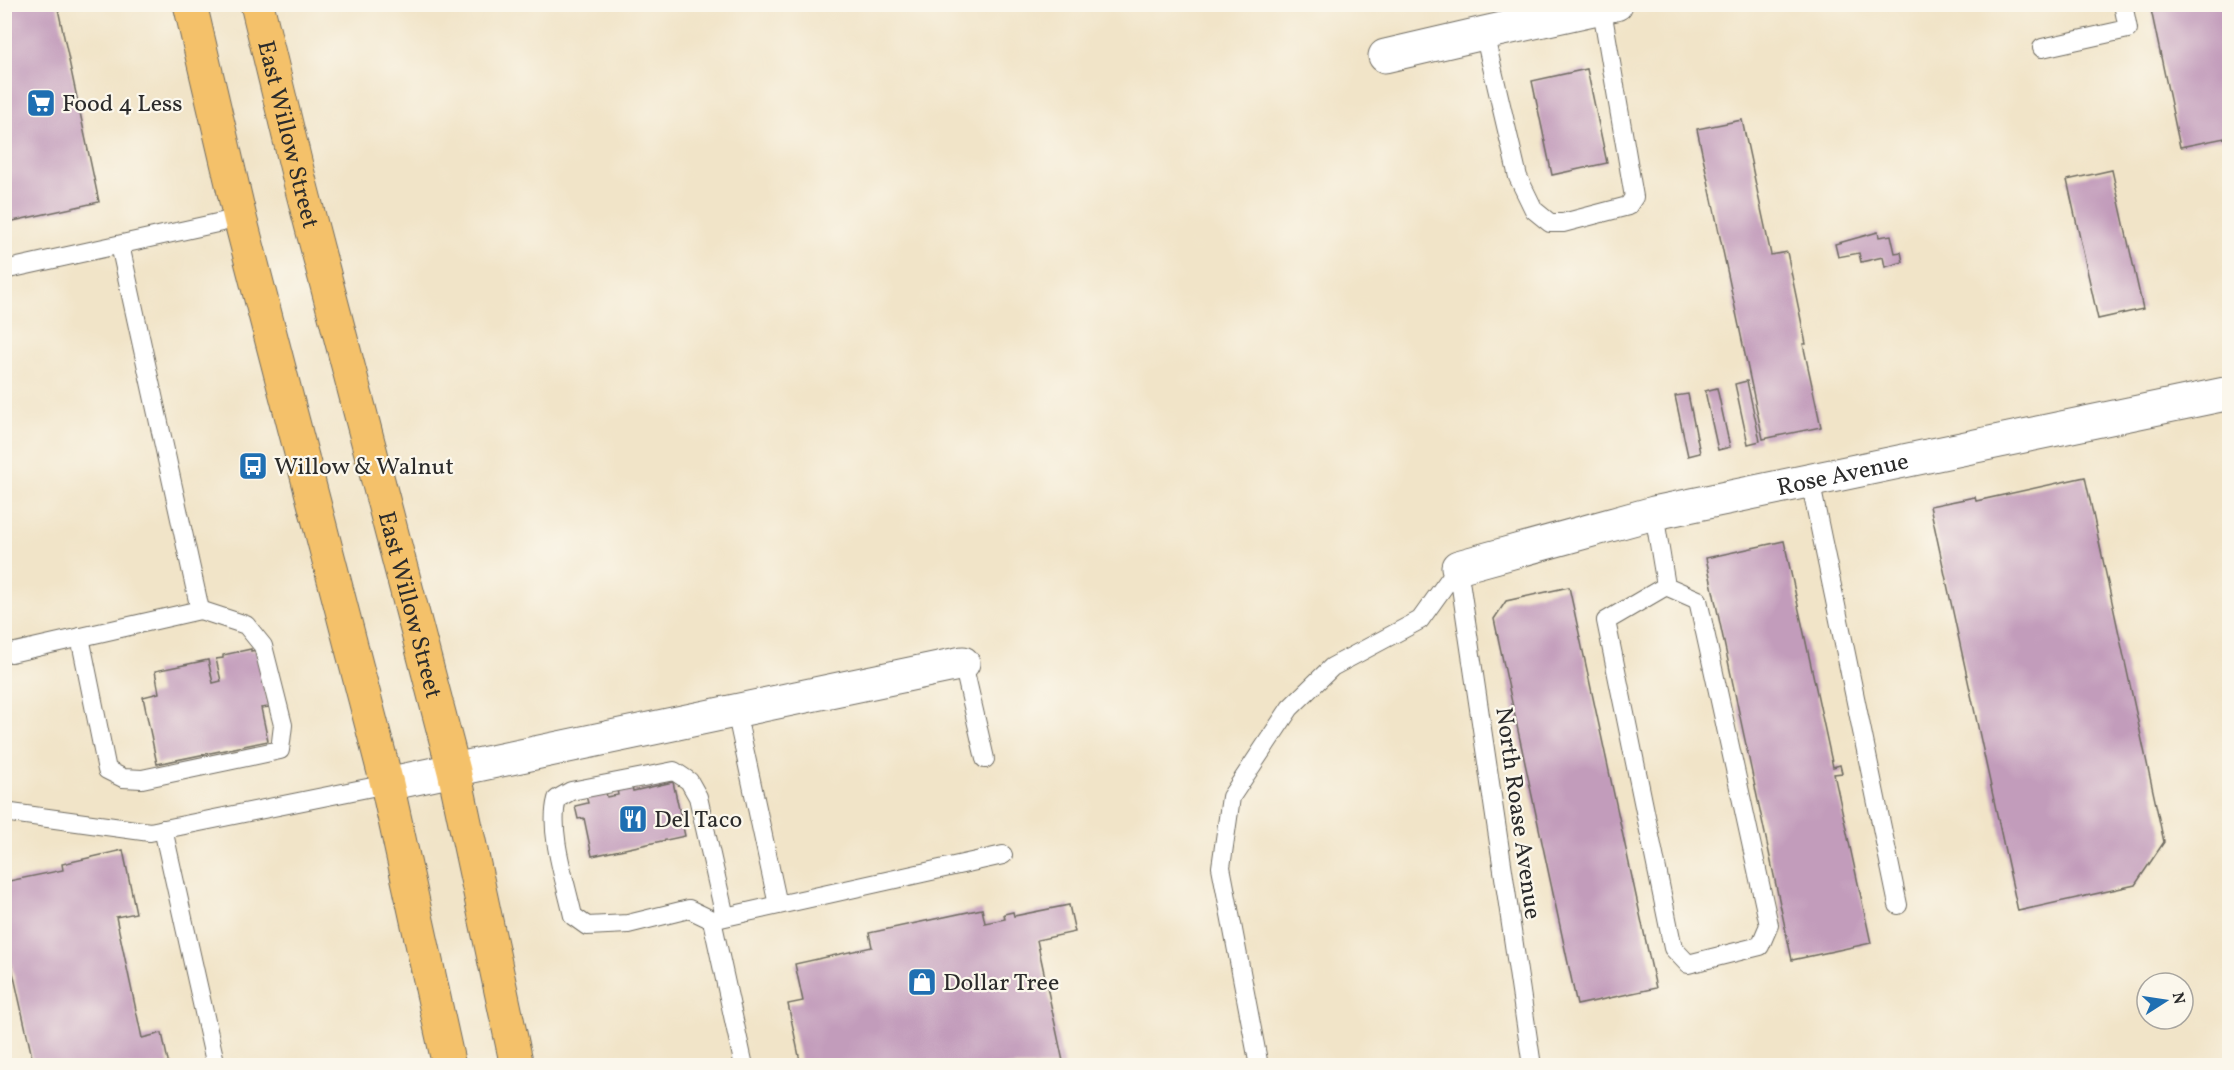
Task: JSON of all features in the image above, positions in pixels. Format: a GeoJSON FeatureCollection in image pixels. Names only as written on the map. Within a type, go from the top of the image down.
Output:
{"type":"FeatureCollection","features":[{"type":"Feature","properties":{"kind":"main road"},"geometry":{"type":"LineString","coordinates":[[190,4],[240,218],[387,783],[449,1065]]}},
{"type":"Feature","properties":{"kind":"main road","name":"East Willow Street"},"geometry":{"type":"LineString","coordinates":[[257,4],[301,186],[454,771],[517,1065]]}},
{"type":"Feature","properties":{"kind":"street"},"geometry":{"type":"LineString","coordinates":[[1385,56],[1607,6]]}},
{"type":"Feature","properties":{"kind":"street","name":"Rose Avenue"},"geometry":{"type":"LineString","coordinates":[[1458,567],[1654,513],[2229,393]]}},
{"type":"Feature","properties":{"kind":"street"},"geometry":{"type":"LineString","coordinates":[[387,783],[454,771],[963,663]]}},
{"type":"Feature","properties":{"kind":"lane"},"geometry":{"type":"LineString","coordinates":[[2042,48],[2128,29],[2123,4]]}},
{"type":"Feature","properties":{"kind":"lane"},"geometry":{"type":"LineString","coordinates":[[1484,33],[1518,177],[1534,210],[1550,223],[1563,223],[1628,206],[1634,196],[1607,6]]}},
{"type":"Feature","properties":{"kind":"lane"},"geometry":{"type":"LineString","coordinates":[[4,270],[240,218]]}},
{"type":"Feature","properties":{"kind":"lane"},"geometry":{"type":"LineString","coordinates":[[120,245],[200,610]]}},
{"type":"Feature","properties":{"kind":"lane"},"geometry":{"type":"LineString","coordinates":[[1810,480],[1898,905]]}},
{"type":"Feature","properties":{"kind":"lane"},"geometry":{"type":"LineString","coordinates":[[1654,513],[1666,586]]}},
{"type":"Feature","properties":{"kind":"lane"},"geometry":{"type":"LineString","coordinates":[[1259,1065],[1221,867],[1231,796],[1290,708],[1332,667],[1420,620],[1458,567]]}},
{"type":"Feature","properties":{"kind":"lane","name":"North Roase Avenue"},"geometry":{"type":"LineString","coordinates":[[1458,567],[1532,1065]]}},
{"type":"Feature","properties":{"kind":"lane"},"geometry":{"type":"LineString","coordinates":[[1666,586],[1698,600],[1769,925],[1760,946],[1689,964],[1673,948],[1606,621],[1666,586]]}},
{"type":"Feature","properties":{"kind":"lane"},"geometry":{"type":"LineString","coordinates":[[11,653],[80,637],[200,610],[246,625],[263,646],[283,725],[280,750],[142,779],[123,778],[107,770],[80,637]]}},
{"type":"Feature","properties":{"kind":"lane"},"geometry":{"type":"LineString","coordinates":[[963,663],[985,759]]}},
{"type":"Feature","properties":{"kind":"lane"},"geometry":{"type":"LineString","coordinates":[[736,711],[778,905]]}},
{"type":"Feature","properties":{"kind":"lane"},"geometry":{"type":"LineString","coordinates":[[744,1065],[718,918],[698,797],[689,781],[674,771],[571,791],[557,799],[554,826],[573,916],[586,926],[628,924],[689,909],[718,918],[1003,855]]}},
{"type":"Feature","properties":{"kind":"lane"},"geometry":{"type":"LineString","coordinates":[[4,812],[150,832],[387,783]]}},
{"type":"Feature","properties":{"kind":"lane"},"geometry":{"type":"LineString","coordinates":[[163,829],[216,1065]]}},
{"type":"Feature","properties":{"kind":"building","name":"Food 4 Less"},"geometry":{"type":"Polygon","coordinates":[[[4,4],[57,4],[99,202],[4,223],[4,4]]]}},
{"type":"Feature","properties":{"kind":"building"},"geometry":{"type":"Polygon","coordinates":[[[2150,5],[2230,5],[2230,137],[2180,147],[2150,5]]]}},
{"type":"Feature","properties":{"kind":"building"},"geometry":{"type":"Polygon","coordinates":[[[1587,69],[1607,163],[1552,175],[1532,81],[1587,69]]]}},
{"type":"Feature","properties":{"kind":"building"},"geometry":{"type":"Polygon","coordinates":[[[1742,120],[1771,255],[1787,252],[1806,344],[1803,344],[1821,427],[1763,439],[1697,129],[1742,120]]]}},
{"type":"Feature","properties":{"kind":"building"},"geometry":{"type":"Polygon","coordinates":[[[2112,170],[2143,309],[2098,319],[2067,180],[2112,170]]]}},
{"type":"Feature","properties":{"kind":"building"},"geometry":{"type":"Polygon","coordinates":[[[1878,232],[1879,237],[1891,235],[1895,253],[1901,252],[1903,262],[1885,267],[1883,257],[1861,262],[1859,253],[1838,257],[1835,244],[1878,232]]]}},
{"type":"Feature","properties":{"kind":"building"},"geometry":{"type":"Polygon","coordinates":[[[1747,381],[1760,441],[1748,444],[1735,384],[1747,381]]]}},
{"type":"Feature","properties":{"kind":"building"},"geometry":{"type":"Polygon","coordinates":[[[1717,388],[1730,447],[1718,450],[1705,391],[1717,388]]]}},
{"type":"Feature","properties":{"kind":"building"},"geometry":{"type":"Polygon","coordinates":[[[1688,394],[1700,453],[1688,456],[1675,396],[1688,394]]]}},
{"type":"Feature","properties":{"kind":"building"},"geometry":{"type":"Polygon","coordinates":[[[2085,477],[2164,842],[2135,885],[2018,911],[1930,506],[1975,497],[1976,501],[2085,477]]]}},
{"type":"Feature","properties":{"kind":"building"},"geometry":{"type":"Polygon","coordinates":[[[1784,541],[1833,767],[1840,765],[1842,773],[1834,774],[1871,943],[1792,960],[1706,558],[1784,541]]]}},
{"type":"Feature","properties":{"kind":"building"},"geometry":{"type":"Polygon","coordinates":[[[1569,587],[1656,988],[1577,1005],[1494,619],[1506,601],[1569,587]]]}},
{"type":"Feature","properties":{"kind":"building"},"geometry":{"type":"Polygon","coordinates":[[[251,649],[251,651],[257,650],[269,707],[261,708],[268,741],[157,764],[143,697],[159,693],[155,671],[208,660],[213,683],[221,681],[216,659],[223,658],[223,655],[251,649]]]}},
{"type":"Feature","properties":{"kind":"building","name":"Del Taco"},"geometry":{"type":"Polygon","coordinates":[[[631,781],[633,791],[673,782],[685,836],[592,856],[584,818],[578,819],[575,806],[588,803],[586,796],[606,792],[607,797],[618,795],[616,784],[631,781]]]}},
{"type":"Feature","properties":{"kind":"building"},"geometry":{"type":"Polygon","coordinates":[[[123,850],[136,913],[116,917],[142,1038],[162,1033],[169,1066],[34,1066],[4,932],[4,882],[63,870],[62,864],[123,850]]]}},
{"type":"Feature","properties":{"kind":"building","name":"Dollar Tree"},"geometry":{"type":"Polygon","coordinates":[[[1069,905],[1075,932],[1037,940],[1064,1066],[801,1066],[788,1004],[803,1001],[795,964],[872,947],[869,933],[982,909],[985,923],[1005,919],[1004,914],[1013,912],[1014,916],[1069,905]]]}},
{"type":"Feature","properties":{"kind":"place","name":"Food 4 Less"},"geometry":{"type":"Point","coordinates":[41,103]}},
{"type":"Feature","properties":{"kind":"place","name":"Willow & Walnut"},"geometry":{"type":"Point","coordinates":[253,466]}},
{"type":"Feature","properties":{"kind":"place","name":"Del Taco"},"geometry":{"type":"Point","coordinates":[633,819]}},
{"type":"Feature","properties":{"kind":"place","name":"Dollar Tree"},"geometry":{"type":"Point","coordinates":[922,982]}}]}
